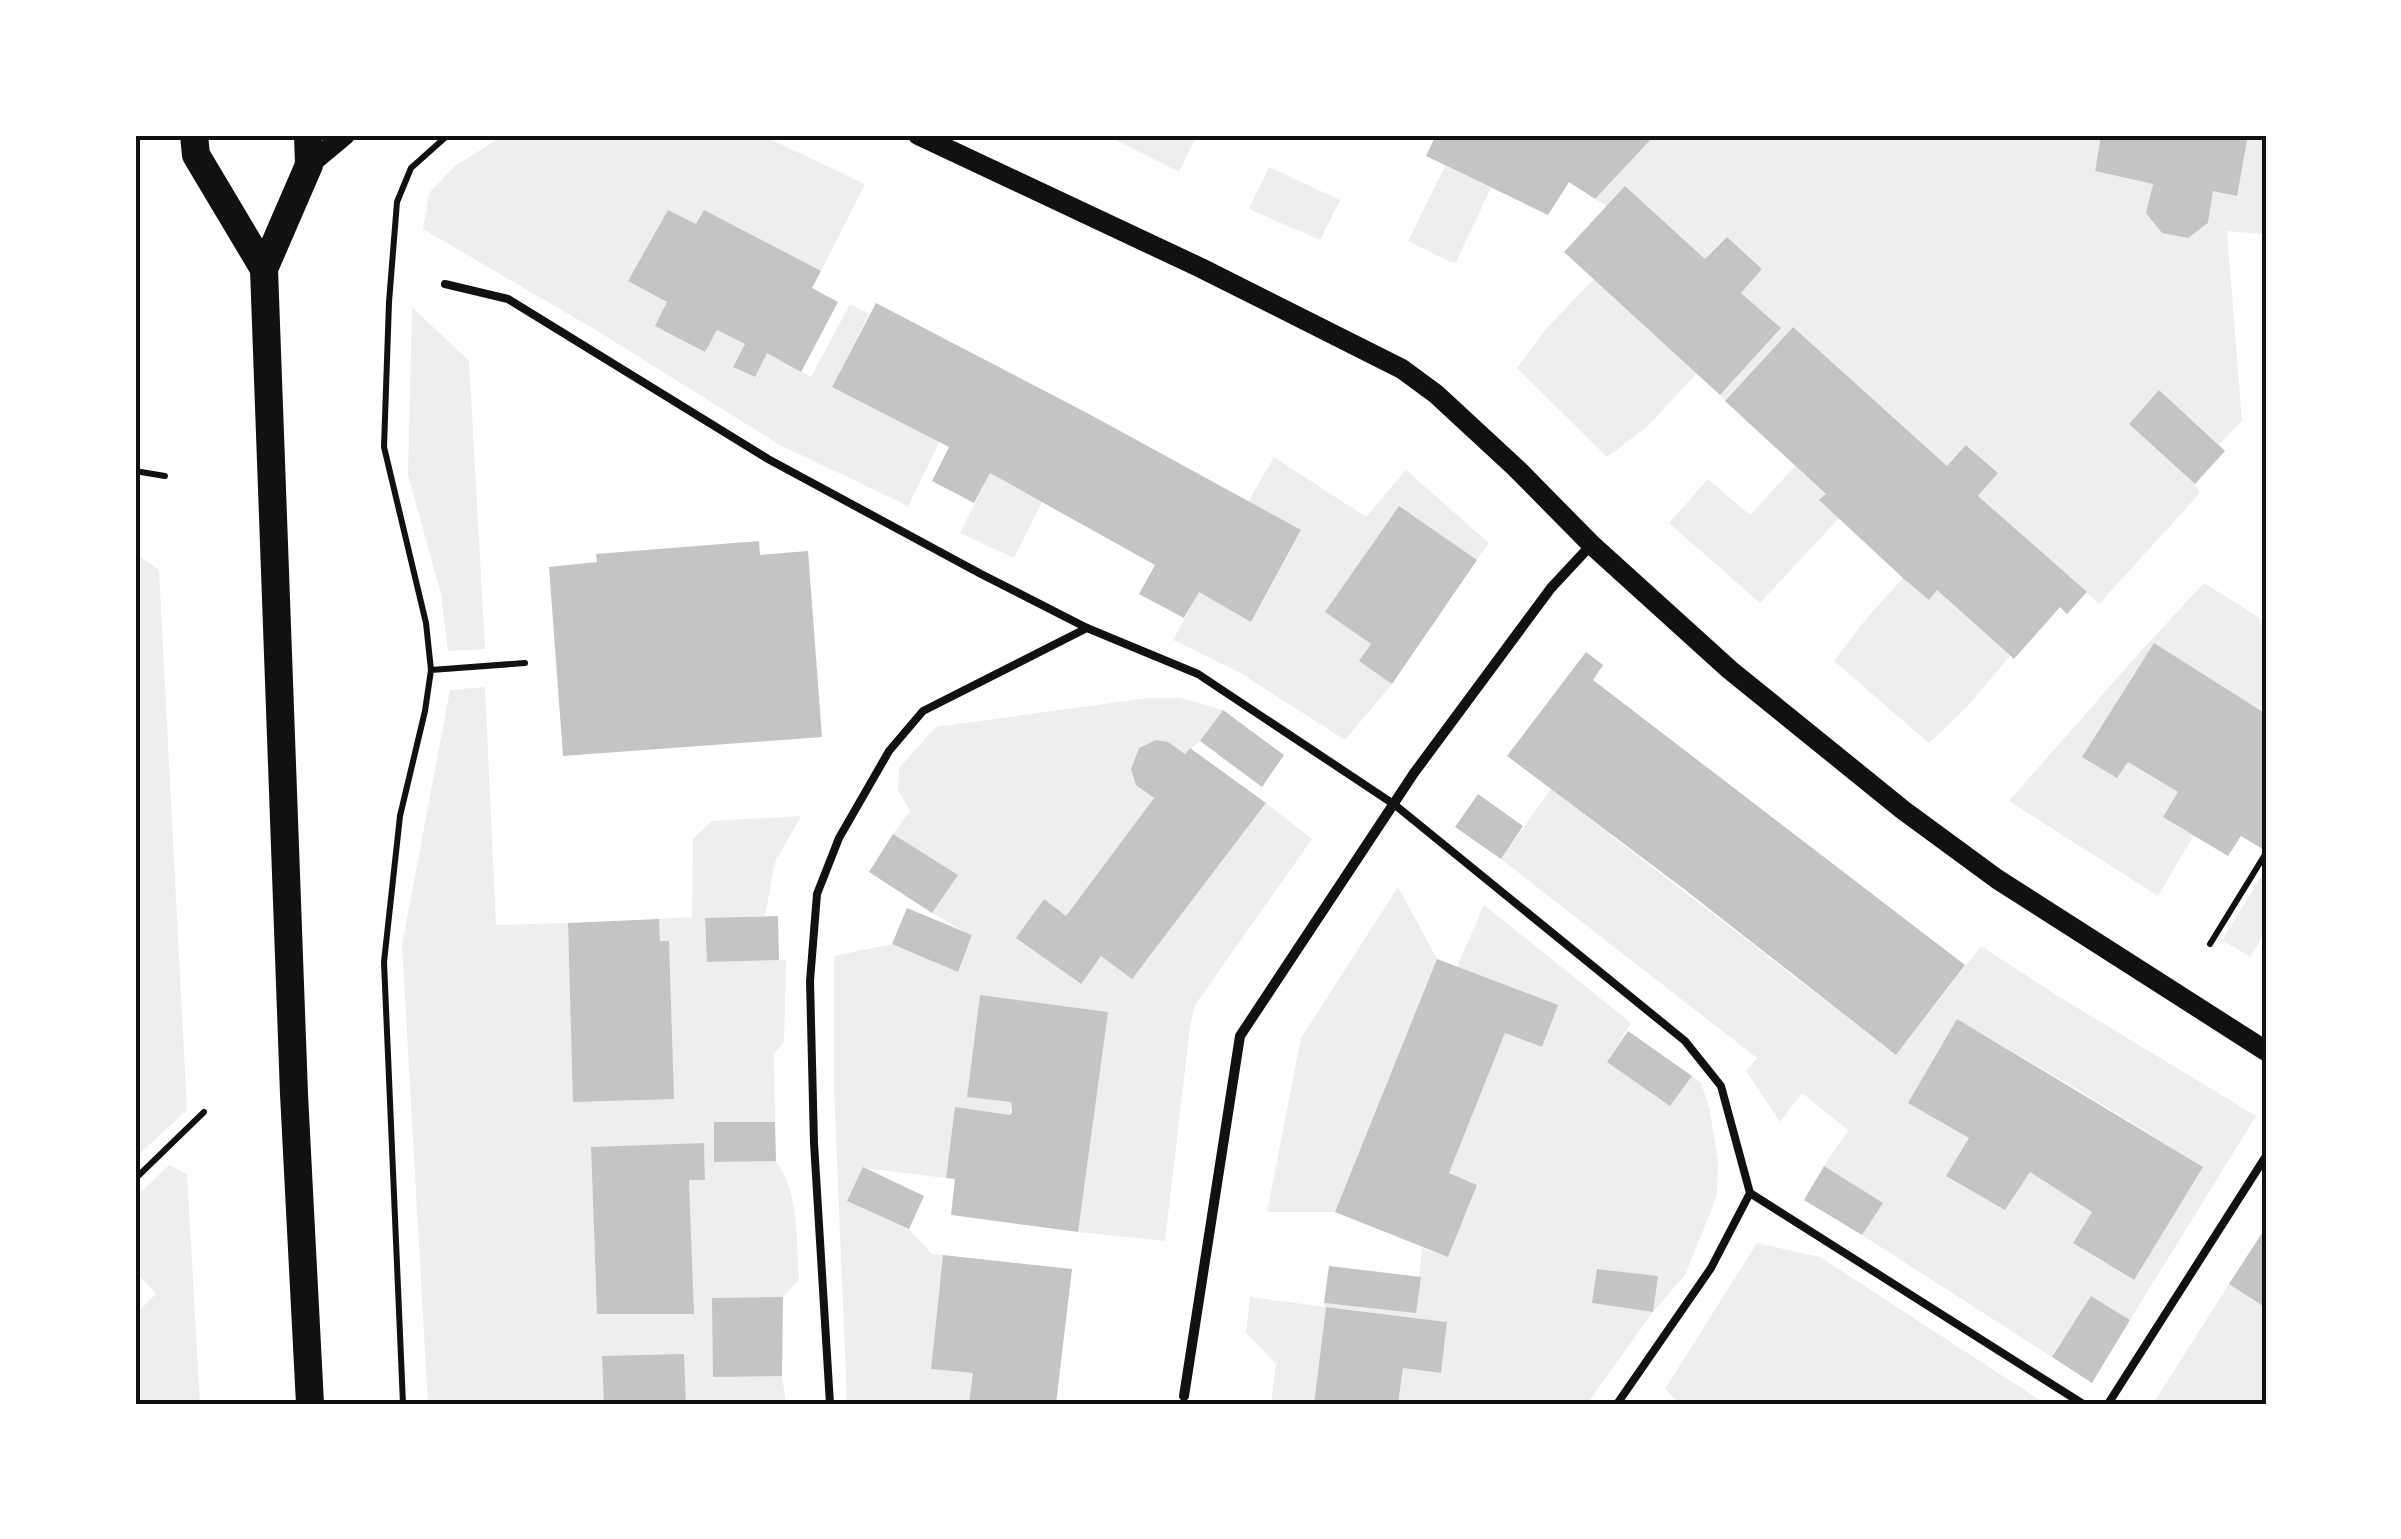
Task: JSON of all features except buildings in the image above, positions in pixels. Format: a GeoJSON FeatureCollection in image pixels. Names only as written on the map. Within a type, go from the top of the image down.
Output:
{"type":"FeatureCollection","features":[{"type":"Feature","properties":{"kind":"highway"},"geometry":{"type":"LineString","coordinates":[[194,135],[196,155],[264,269]]}},
{"type":"Feature","properties":{"kind":"highway"},"geometry":{"type":"LineString","coordinates":[[308,135],[309,164],[264,269],[294,1094],[310,1404]]}},
{"type":"Feature","properties":{"kind":"main road"},"geometry":{"type":"LineString","coordinates":[[309,164],[345,135]]}},
{"type":"Feature","properties":{"kind":"main road"},"geometry":{"type":"LineString","coordinates":[[918,135],[1200,268],[1402,369],[1436,394],[1592,545],[1767,701],[1903,810],[1997,880],[2266,1051]]}},
{"type":"Feature","properties":{"kind":"street"},"geometry":{"type":"LineString","coordinates":[[1184,1396],[1240,1036],[1414,773],[1551,588],[1592,545]]}},
{"type":"Feature","properties":{"kind":"lane"},"geometry":{"type":"LineString","coordinates":[[445,284],[508,299],[768,460],[1087,628],[1198,674],[1395,805],[1685,1041],[1721,1086],[1750,1193],[2083,1404]]}},
{"type":"Feature","properties":{"kind":"lane"},"geometry":{"type":"LineString","coordinates":[[830,1404],[814,1144],[810,981],[817,894],[839,838],[889,751],[924,711],[1087,628]]}},
{"type":"Feature","properties":{"kind":"lane"},"geometry":{"type":"LineString","coordinates":[[2108,1404],[2266,1156]]}},
{"type":"Feature","properties":{"kind":"lane"},"geometry":{"type":"LineString","coordinates":[[1617,1404],[1711,1268],[1750,1193]]}},
{"type":"Feature","properties":{"kind":"path"},"geometry":{"type":"LineString","coordinates":[[403,1404],[384,962],[400,816],[426,711],[431,670],[426,623],[384,448],[389,302],[398,202],[411,168],[442,137]]}},
{"type":"Feature","properties":{"kind":"path"},"geometry":{"type":"LineString","coordinates":[[135,471],[165,476]]}},
{"type":"Feature","properties":{"kind":"path"},"geometry":{"type":"LineString","coordinates":[[431,670],[526,663]]}},
{"type":"Feature","properties":{"kind":"path"},"geometry":{"type":"LineString","coordinates":[[2210,944],[2266,853]]}},
{"type":"Feature","properties":{"kind":"path"},"geometry":{"type":"LineString","coordinates":[[135,1179],[204,1112]]}},
{"type":"Feature","properties":{"kind":"shaded area"},"geometry":{"type":"Polygon","coordinates":[[[504,135],[761,135],[865,184],[821,271],[658,297],[667,302],[656,326],[705,352],[717,330],[745,344],[733,367],[754,377],[767,353],[811,377],[850,304],[869,314],[832,387],[940,441],[908,506],[778,444],[594,329],[423,229],[429,193],[455,166],[504,135]]]}},
{"type":"Feature","properties":{"kind":"shaded area"},"geometry":{"type":"Polygon","coordinates":[[[1106,135],[1197,135],[1179,172],[1106,135]]]}},
{"type":"Feature","properties":{"kind":"shaded area"},"geometry":{"type":"Polygon","coordinates":[[[1655,135],[2101,135],[2095,171],[2153,184],[2147,213],[2162,233],[2188,238],[2208,223],[2213,191],[2237,195],[2248,135],[2266,135],[2266,231],[2227,231],[2242,421],[2219,445],[2159,391],[2129,424],[2200,493],[2099,604],[1978,496],[1997,472],[1967,445],[1947,466],[1793,327],[1725,401],[1720,395],[1781,328],[1741,293],[1762,269],[1727,237],[1705,259],[1625,186],[1607,206],[1595,199],[1655,135]]]}},
{"type":"Feature","properties":{"kind":"shaded area"},"geometry":{"type":"Polygon","coordinates":[[[1445,166],[1491,188],[1455,264],[1408,241],[1445,166]]]}},
{"type":"Feature","properties":{"kind":"shaded area"},"geometry":{"type":"Polygon","coordinates":[[[1269,167],[1340,200],[1320,240],[1249,209],[1269,167]]]}},
{"type":"Feature","properties":{"kind":"shaded area"},"geometry":{"type":"Polygon","coordinates":[[[1594,279],[1697,373],[1648,426],[1607,457],[1517,368],[1545,330],[1594,279]]]}},
{"type":"Feature","properties":{"kind":"shaded area"},"geometry":{"type":"Polygon","coordinates":[[[412,307],[469,361],[485,649],[448,651],[441,594],[408,475],[412,307]]]}},
{"type":"Feature","properties":{"kind":"shaded area"},"geometry":{"type":"Polygon","coordinates":[[[1274,457],[1366,517],[1406,470],[1489,543],[1477,560],[1400,507],[1392,516],[1326,612],[1371,644],[1392,684],[1345,740],[1239,672],[1173,640],[1199,592],[1252,621],[1301,531],[1248,502],[1274,457]]]}},
{"type":"Feature","properties":{"kind":"shaded area"},"geometry":{"type":"Polygon","coordinates":[[[1795,466],[1826,494],[1820,500],[1839,518],[1760,603],[1669,523],[1708,479],[1750,515],[1795,466]]]}},
{"type":"Feature","properties":{"kind":"shaded area"},"geometry":{"type":"Polygon","coordinates":[[[990,473],[1042,502],[1014,558],[960,533],[990,473]]]}},
{"type":"Feature","properties":{"kind":"shaded area"},"geometry":{"type":"Polygon","coordinates":[[[135,553],[159,570],[187,1110],[135,1158],[135,553]]]}},
{"type":"Feature","properties":{"kind":"shaded area"},"geometry":{"type":"Polygon","coordinates":[[[1903,578],[1929,600],[1937,590],[2010,656],[1966,708],[1929,743],[1834,661],[1903,578]]]}},
{"type":"Feature","properties":{"kind":"shaded area"},"geometry":{"type":"Polygon","coordinates":[[[2204,583],[2266,622],[2266,714],[2154,644],[2128,762],[2178,792],[2194,835],[2158,896],[2009,801],[2204,583]]]}},
{"type":"Feature","properties":{"kind":"shaded area"},"geometry":{"type":"Polygon","coordinates":[[[485,687],[496,925],[568,923],[574,1102],[669,941],[660,941],[659,919],[692,917],[693,839],[712,821],[801,816],[775,862],[765,916],[705,919],[707,962],[786,960],[784,1042],[774,1054],[775,1122],[714,1122],[714,1162],[776,1161],[793,1203],[799,1280],[783,1297],[713,1298],[713,1376],[782,1376],[786,1404],[686,1404],[684,1355],[604,1404],[428,1404],[402,945],[450,690],[485,687]],[[704,1143],[591,1148],[597,1314],[693,1314],[689,1180],[705,1179],[704,1143]]]}},
{"type":"Feature","properties":{"kind":"shaded area"},"geometry":{"type":"Polygon","coordinates":[[[1149,698],[1180,698],[1223,710],[1185,754],[1163,742],[1139,748],[1134,777],[1154,798],[1066,916],[1043,900],[1017,938],[1080,984],[1101,956],[1131,978],[1266,803],[1312,839],[1195,1005],[1165,1241],[1078,1232],[1107,1012],[980,995],[967,1096],[1011,1102],[1010,1115],[955,1108],[946,1178],[863,1168],[848,1201],[909,1229],[932,1254],[943,1255],[931,1369],[973,1373],[969,1404],[847,1404],[834,1088],[834,956],[892,944],[957,971],[972,936],[932,913],[957,875],[893,834],[910,811],[898,790],[899,768],[936,727],[1149,698]]]}},
{"type":"Feature","properties":{"kind":"shaded area"},"geometry":{"type":"Polygon","coordinates":[[[1551,789],[1896,1055],[1981,946],[2256,1116],[2130,1320],[2091,1296],[2052,1357],[1862,1235],[1882,1203],[1824,1166],[1848,1130],[1802,1093],[1780,1122],[1746,1071],[1757,1058],[1501,859],[1551,789]],[[1958,1020],[1909,1103],[1969,1138],[1947,1177],[2005,1210],[2030,1172],[2092,1212],[2073,1243],[2133,1280],[2203,1167],[1958,1020]]]}},
{"type":"Feature","properties":{"kind":"shaded area"},"geometry":{"type":"Polygon","coordinates":[[[2266,869],[2266,931],[2250,957],[2222,940],[2266,869]]]}},
{"type":"Feature","properties":{"kind":"shaded area"},"geometry":{"type":"Polygon","coordinates":[[[1398,887],[1437,959],[1335,1212],[1267,1212],[1301,1038],[1398,887]]]}},
{"type":"Feature","properties":{"kind":"shaded area"},"geometry":{"type":"Polygon","coordinates":[[[1484,905],[1631,1023],[1608,1061],[1670,1105],[1692,1076],[1701,1083],[1718,1160],[1717,1196],[1685,1275],[1653,1312],[1587,1404],[1398,1404],[1403,1368],[1441,1372],[1447,1322],[1326,1307],[1314,1404],[1271,1404],[1276,1364],[1246,1333],[1250,1297],[1325,1307],[1324,1303],[1416,1312],[1422,1248],[1448,1256],[1477,1185],[1449,1173],[1505,1033],[1542,1047],[1557,1006],[1457,967],[1484,905]],[[1597,1269],[1593,1303],[1653,1312],[1657,1276],[1597,1269]]]}},
{"type":"Feature","properties":{"kind":"shaded area"},"geometry":{"type":"Polygon","coordinates":[[[169,1165],[187,1174],[200,1404],[135,1404],[135,1315],[156,1294],[135,1271],[135,1198],[169,1165]]]}},
{"type":"Feature","properties":{"kind":"shaded area"},"geometry":{"type":"Polygon","coordinates":[[[1757,1243],[1820,1257],[2046,1404],[1681,1404],[1665,1389],[1757,1243]]]}},
{"type":"Feature","properties":{"kind":"shaded area"},"geometry":{"type":"Polygon","coordinates":[[[2229,1284],[2266,1308],[2266,1404],[2153,1404],[2229,1284]]]}}]}
